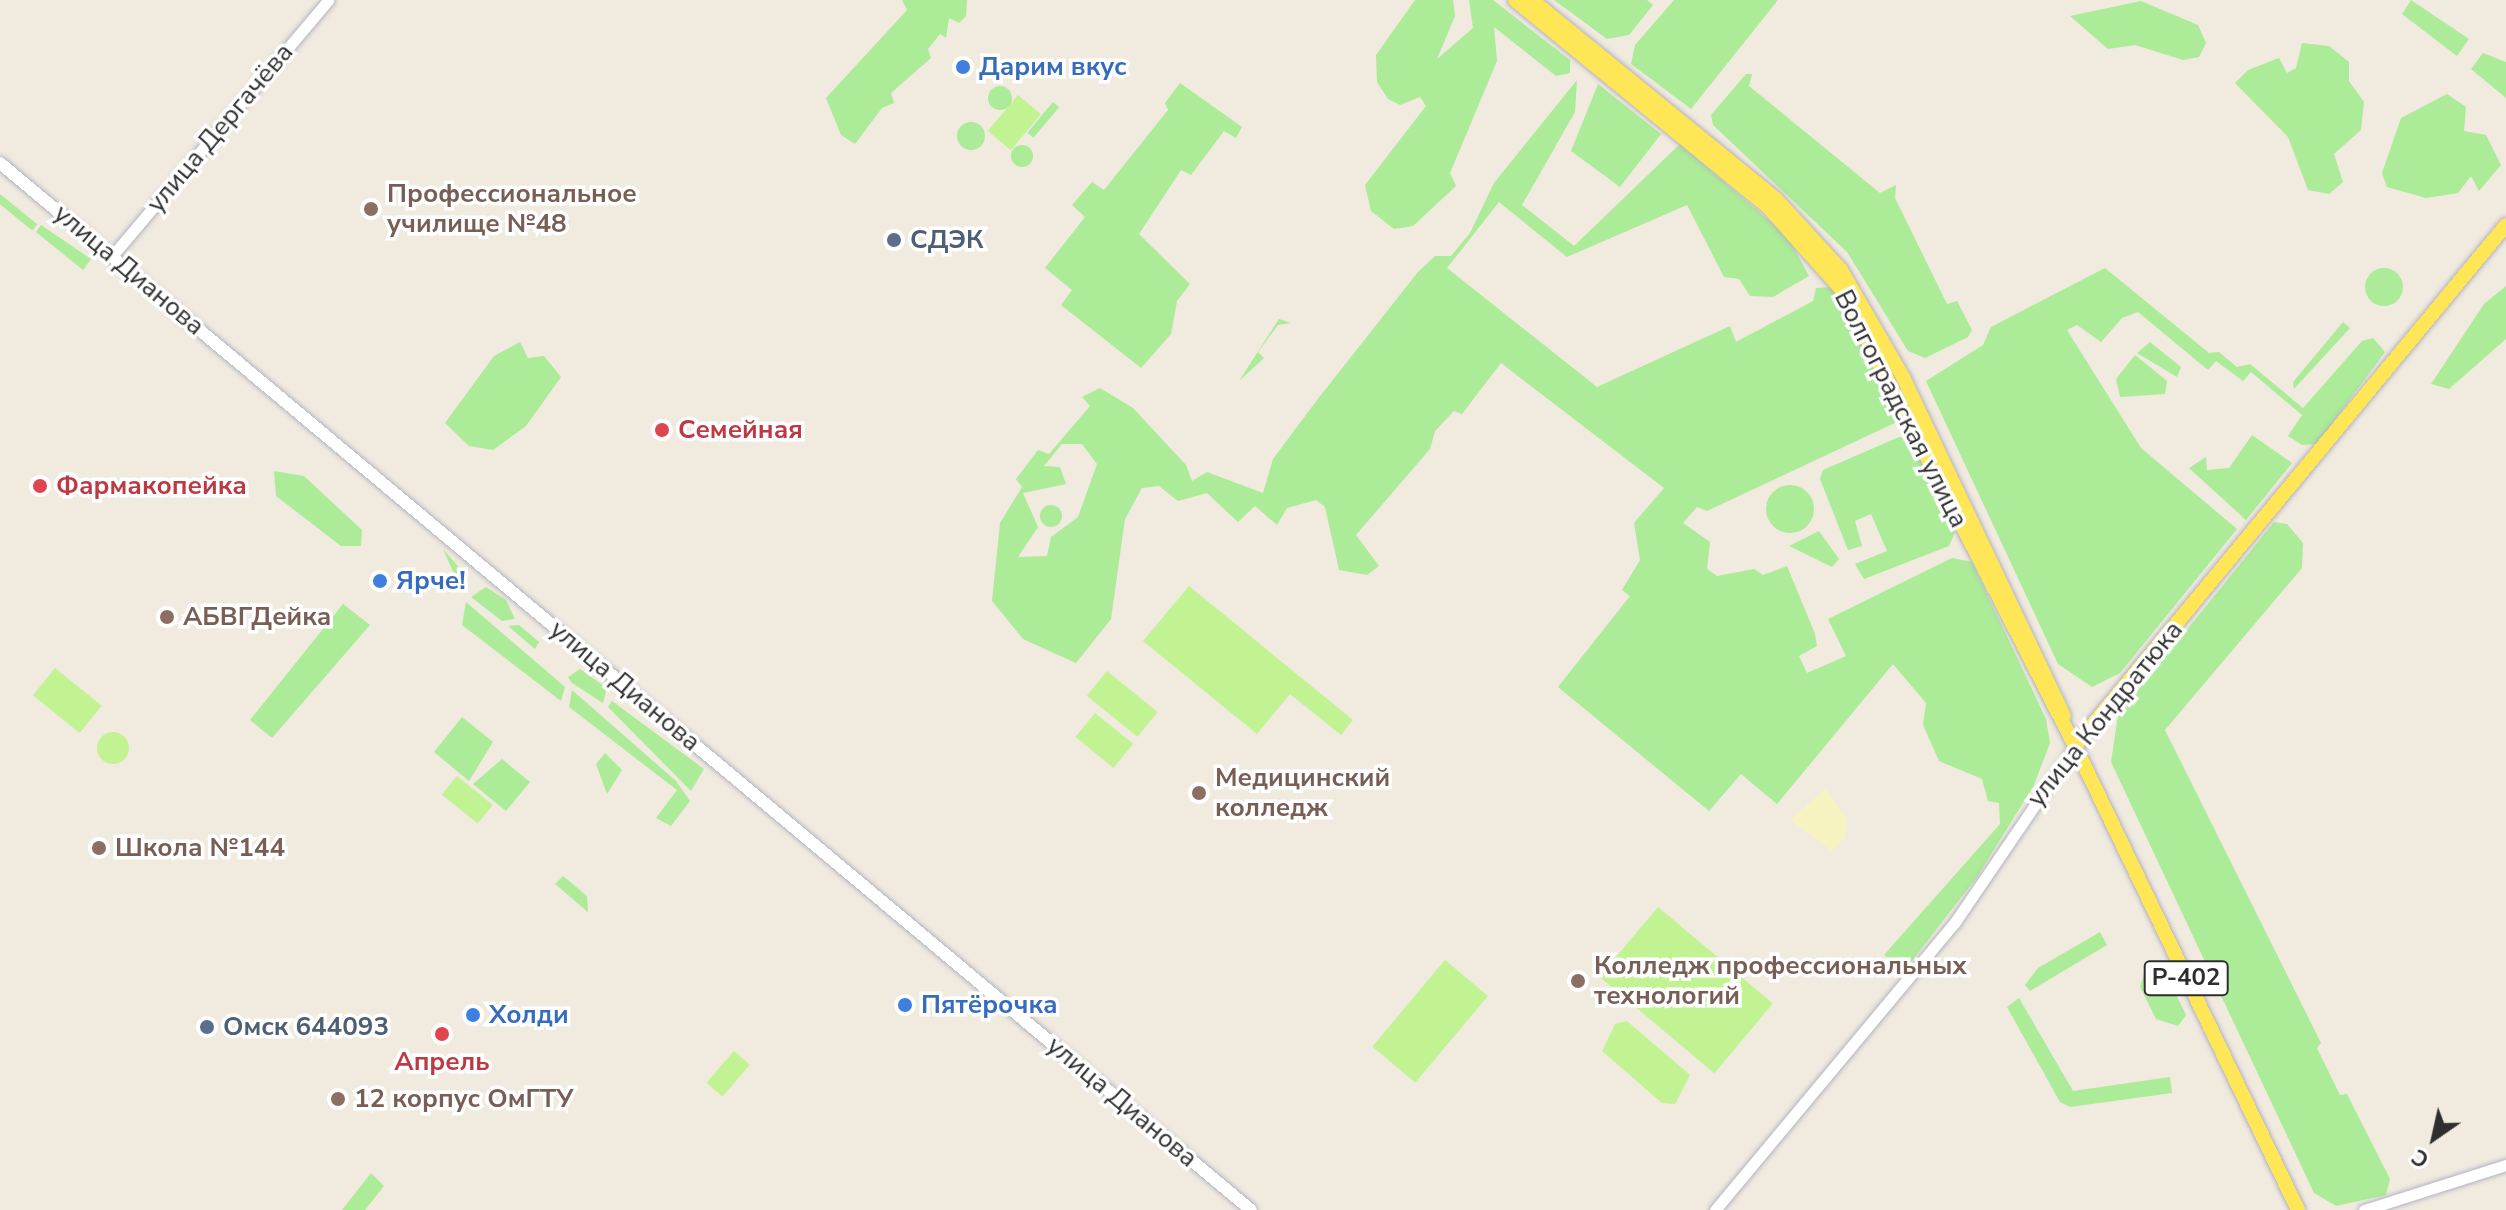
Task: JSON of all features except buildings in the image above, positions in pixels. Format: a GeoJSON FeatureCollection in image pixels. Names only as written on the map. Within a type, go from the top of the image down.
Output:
{"type":"FeatureCollection","features":[{"type":"Feature","properties":{"kind":"main road","name":"Волгоградская улица"},"geometry":{"type":"LineString","coordinates":[[1515,0],[1768,207],[1835,281],[2075,746],[2298,1210]]}},
{"type":"Feature","properties":{"kind":"main road","name":"Волгоградская улица"},"geometry":{"type":"LineString","coordinates":[[1532,0],[1776,199],[1846,276],[2051,679],[2075,746]]}},
{"type":"Feature","properties":{"kind":"main road","name":"улица Дианова"},"geometry":{"type":"LineString","coordinates":[[0,163],[1251,1210]]}},
{"type":"Feature","properties":{"kind":"main road","name":"улица Кондратюка"},"geometry":{"type":"LineString","coordinates":[[2075,746],[2506,225]]}},
{"type":"Feature","properties":{"kind":"street","name":"улица Дергачёва"},"geometry":{"type":"LineString","coordinates":[[112,256],[328,0]]}},
{"type":"Feature","properties":{"kind":"street","name":"улица Кондратюка"},"geometry":{"type":"LineString","coordinates":[[1715,1210],[1955,922],[2075,746]]}},
{"type":"Feature","properties":{"kind":"street"},"geometry":{"type":"LineString","coordinates":[[2364,1210],[2506,1165]]}},
{"type":"Feature","properties":{"kind":"green space"},"geometry":{"type":"Polygon","coordinates":[[[902,0],[967,0],[966,16],[959,23],[949,18],[946,38],[940,34],[928,49],[931,58],[891,93],[894,103],[882,108],[855,144],[841,135],[826,98],[907,10],[902,0]]]}},
{"type":"Feature","properties":{"kind":"green space"},"geometry":{"type":"Polygon","coordinates":[[[1415,0],[1453,0],[1455,16],[1437,59],[1473,28],[1469,0],[1493,0],[1570,60],[1570,73],[1556,76],[1494,27],[1497,61],[1450,173],[1456,186],[1413,226],[1394,229],[1371,211],[1365,185],[1426,106],[1420,97],[1400,105],[1388,99],[1377,82],[1376,55],[1415,0]]]}},
{"type":"Feature","properties":{"kind":"green space"},"geometry":{"type":"Polygon","coordinates":[[[1554,0],[1647,0],[1653,5],[1629,35],[1607,39],[1554,0]]]}},
{"type":"Feature","properties":{"kind":"green space"},"geometry":{"type":"Polygon","coordinates":[[[1674,0],[1778,0],[1691,109],[1631,64],[1635,45],[1674,0]]]}},
{"type":"Feature","properties":{"kind":"green space"},"geometry":{"type":"Polygon","coordinates":[[[2411,0],[2469,39],[2457,56],[2402,14],[2411,0]]]}},
{"type":"Feature","properties":{"kind":"green space"},"geometry":{"type":"Polygon","coordinates":[[[2141,1],[2198,25],[2206,43],[2199,57],[2183,60],[2135,45],[2108,49],[2070,16],[2141,1]]]}},
{"type":"Feature","properties":{"kind":"green space"},"geometry":{"type":"Polygon","coordinates":[[[2302,43],[2329,46],[2349,62],[2349,81],[2364,102],[2361,130],[2334,154],[2343,182],[2329,194],[2308,190],[2288,137],[2235,83],[2248,70],[2279,58],[2287,73],[2296,68],[2302,43]]]}},
{"type":"Feature","properties":{"kind":"green space"},"geometry":{"type":"Polygon","coordinates":[[[2483,53],[2506,62],[2506,98],[2471,69],[2483,53]]]}},
{"type":"Feature","properties":{"kind":"green space"},"geometry":{"type":"Polygon","coordinates":[[[1746,74],[1752,74],[1749,86],[1880,193],[1896,185],[1895,198],[1947,304],[1957,301],[1972,330],[1968,337],[1925,358],[1908,351],[1847,252],[1713,125],[1711,115],[1746,74]]]}},
{"type":"Feature","properties":{"kind":"green space"},"geometry":{"type":"Polygon","coordinates":[[[1577,80],[1575,112],[1522,205],[1574,246],[1680,144],[1788,237],[1809,276],[1773,297],[1750,296],[1739,279],[1724,277],[1687,205],[1567,257],[1499,202],[1447,268],[1597,387],[1730,326],[1736,342],[1813,301],[1816,288],[1832,287],[1899,412],[1897,422],[1707,511],[1697,507],[1683,523],[1710,542],[1707,569],[1717,576],[1754,569],[1763,575],[1787,566],[1815,634],[1817,646],[1799,656],[1807,673],[1846,656],[1828,619],[1952,558],[1972,562],[2046,719],[2050,743],[2034,785],[1977,877],[1904,971],[1884,955],[2000,824],[1999,803],[1988,801],[1982,779],[1939,761],[1923,725],[1926,703],[1893,664],[1777,804],[1741,774],[1709,811],[1558,687],[1630,596],[1622,590],[1640,560],[1634,523],[1664,488],[1501,363],[1462,414],[1454,411],[1435,431],[1430,449],[1356,535],[1379,566],[1367,575],[1339,570],[1325,507],[1316,500],[1287,508],[1277,525],[1255,506],[1238,522],[1207,493],[1178,501],[1159,486],[1142,488],[1125,519],[1111,619],[1076,663],[1023,639],[992,601],[1000,523],[1022,487],[1016,479],[1038,450],[1049,454],[1090,406],[1082,397],[1100,388],[1133,408],[1186,465],[1192,481],[1207,472],[1263,493],[1273,459],[1418,272],[1435,256],[1451,256],[1470,233],[1494,183],[1577,80]],[[1062,444],[1044,466],[1060,467],[1066,484],[1023,493],[1038,527],[1018,557],[1047,556],[1051,537],[1078,517],[1097,464],[1082,444],[1062,444]]]}},
{"type":"Feature","properties":{"kind":"green space"},"geometry":{"type":"Polygon","coordinates":[[[1180,83],[1242,127],[1236,138],[1224,131],[1191,175],[1181,170],[1139,234],[1190,284],[1177,301],[1171,334],[1141,368],[1061,305],[1072,290],[1045,268],[1085,217],[1072,205],[1092,182],[1104,190],[1168,110],[1165,103],[1180,83]]]}},
{"type":"Feature","properties":{"kind":"green space"},"geometry":{"type":"Polygon","coordinates":[[[1598,84],[1661,134],[1620,187],[1571,151],[1598,84]]]}},
{"type":"Feature","properties":{"kind":"green space"},"geometry":{"type":"Polygon","coordinates":[[[995,86],[1005,86],[1012,93],[1012,103],[1005,110],[995,110],[988,103],[988,93],[995,86]]]}},
{"type":"Feature","properties":{"kind":"green space"},"geometry":{"type":"Polygon","coordinates":[[[2447,94],[2466,107],[2464,131],[2486,135],[2501,165],[2479,191],[2471,176],[2458,193],[2426,198],[2387,187],[2382,173],[2401,118],[2447,94]]]}},
{"type":"Feature","properties":{"kind":"green space"},"geometry":{"type":"Polygon","coordinates":[[[1018,95],[1041,114],[1011,150],[988,131],[1018,95]]]}},
{"type":"Feature","properties":{"kind":"green space"},"geometry":{"type":"Polygon","coordinates":[[[1053,102],[1059,107],[1033,138],[1027,133],[1053,102]]]}},
{"type":"Feature","properties":{"kind":"green space"},"geometry":{"type":"Polygon","coordinates":[[[971,122],[981,126],[985,136],[981,146],[971,150],[961,146],[957,136],[961,126],[971,122]]]}},
{"type":"Feature","properties":{"kind":"green space"},"geometry":{"type":"Polygon","coordinates":[[[1022,145],[1030,148],[1033,156],[1030,164],[1022,167],[1014,164],[1011,156],[1014,148],[1022,145]]]}},
{"type":"Feature","properties":{"kind":"green space"},"geometry":{"type":"Polygon","coordinates":[[[0,194],[37,224],[32,230],[0,204],[0,194]]]}},
{"type":"Feature","properties":{"kind":"green space"},"geometry":{"type":"Polygon","coordinates":[[[41,225],[91,259],[83,270],[36,232],[41,225]]]}},
{"type":"Feature","properties":{"kind":"green space"},"geometry":{"type":"Polygon","coordinates":[[[2105,268],[2209,353],[2219,352],[2237,367],[2250,364],[2303,408],[2362,341],[2373,338],[2385,352],[2317,444],[2302,445],[2288,436],[2302,415],[2251,372],[2243,381],[2216,361],[2208,370],[2138,312],[2122,318],[2101,342],[2077,325],[2067,330],[2141,448],[2237,529],[2120,673],[2092,687],[2058,664],[1926,381],[1983,345],[1991,327],[2105,268]]]}},
{"type":"Feature","properties":{"kind":"green space"},"geometry":{"type":"Polygon","coordinates":[[[2384,268],[2397,274],[2403,287],[2397,300],[2384,306],[2371,300],[2365,287],[2371,274],[2384,268]]]}},
{"type":"Feature","properties":{"kind":"green space"},"geometry":{"type":"Polygon","coordinates":[[[2506,286],[2506,339],[2449,389],[2431,384],[2484,304],[2506,286]]]}},
{"type":"Feature","properties":{"kind":"green space"},"geometry":{"type":"Polygon","coordinates":[[[1279,319],[1291,323],[1278,325],[1258,352],[1264,358],[1239,381],[1279,319]]]}},
{"type":"Feature","properties":{"kind":"green space"},"geometry":{"type":"Polygon","coordinates":[[[2343,322],[2350,328],[2294,389],[2293,382],[2343,322]]]}},
{"type":"Feature","properties":{"kind":"green space"},"geometry":{"type":"Polygon","coordinates":[[[520,342],[528,358],[544,356],[561,377],[526,426],[493,450],[469,446],[445,423],[494,356],[520,342]]]}},
{"type":"Feature","properties":{"kind":"green space"},"geometry":{"type":"Polygon","coordinates":[[[2150,342],[2181,367],[2177,377],[2137,353],[2150,342]]]}},
{"type":"Feature","properties":{"kind":"green space"},"geometry":{"type":"Polygon","coordinates":[[[2135,355],[2167,381],[2165,394],[2120,397],[2116,379],[2135,355]]]}},
{"type":"Feature","properties":{"kind":"green space"},"geometry":{"type":"Polygon","coordinates":[[[2252,435],[2292,463],[2246,520],[2189,468],[2206,457],[2207,470],[2229,468],[2252,435]]]}},
{"type":"Feature","properties":{"kind":"green space"},"geometry":{"type":"Polygon","coordinates":[[[1899,437],[1911,439],[1956,530],[1949,546],[1864,579],[1855,564],[1887,551],[1871,514],[1855,521],[1862,546],[1848,550],[1820,479],[1823,470],[1899,437]]]}},
{"type":"Feature","properties":{"kind":"green space"},"geometry":{"type":"Polygon","coordinates":[[[274,471],[304,476],[362,530],[361,546],[341,546],[276,496],[274,471]]]}},
{"type":"Feature","properties":{"kind":"green space"},"geometry":{"type":"Polygon","coordinates":[[[1790,485],[1807,492],[1814,509],[1807,526],[1790,533],[1773,526],[1766,509],[1773,492],[1790,485]]]}},
{"type":"Feature","properties":{"kind":"green space"},"geometry":{"type":"Polygon","coordinates":[[[1051,505],[1059,508],[1062,516],[1059,524],[1051,527],[1043,524],[1040,516],[1043,508],[1051,505]]]}},
{"type":"Feature","properties":{"kind":"green space"},"geometry":{"type":"Polygon","coordinates":[[[2274,522],[2287,524],[2303,543],[2302,568],[2165,730],[2321,1043],[2317,1048],[2340,1095],[2347,1094],[2390,1179],[2386,1195],[2336,1206],[2314,1193],[2111,762],[2118,715],[2274,522]]]}},
{"type":"Feature","properties":{"kind":"green space"},"geometry":{"type":"Polygon","coordinates":[[[1819,531],[1839,559],[1832,567],[1789,546],[1819,531]]]}},
{"type":"Feature","properties":{"kind":"green space"},"geometry":{"type":"Polygon","coordinates":[[[443,549],[463,572],[460,587],[443,549]]]}},
{"type":"Feature","properties":{"kind":"green space"},"geometry":{"type":"Polygon","coordinates":[[[1189,586],[1353,720],[1341,735],[1290,694],[1257,734],[1143,641],[1189,586]]]}},
{"type":"Feature","properties":{"kind":"green space"},"geometry":{"type":"Polygon","coordinates":[[[486,587],[506,600],[515,619],[502,621],[471,597],[486,587]]]}},
{"type":"Feature","properties":{"kind":"green space"},"geometry":{"type":"Polygon","coordinates":[[[466,602],[565,687],[561,701],[462,625],[466,602]]]}},
{"type":"Feature","properties":{"kind":"green space"},"geometry":{"type":"Polygon","coordinates":[[[343,604],[370,625],[272,738],[250,720],[343,604]]]}},
{"type":"Feature","properties":{"kind":"green space"},"geometry":{"type":"Polygon","coordinates":[[[519,625],[539,642],[535,649],[508,626],[519,625]]]}},
{"type":"Feature","properties":{"kind":"green space"},"geometry":{"type":"Polygon","coordinates":[[[55,668],[102,706],[80,733],[33,695],[55,668]]]}},
{"type":"Feature","properties":{"kind":"green space"},"geometry":{"type":"Polygon","coordinates":[[[580,669],[607,688],[603,703],[572,683],[568,677],[580,669]]]}},
{"type":"Feature","properties":{"kind":"green space"},"geometry":{"type":"Polygon","coordinates":[[[1107,671],[1158,712],[1137,737],[1087,696],[1107,671]]]}},
{"type":"Feature","properties":{"kind":"green space"},"geometry":{"type":"Polygon","coordinates":[[[572,690],[676,781],[690,801],[671,826],[656,818],[677,790],[569,707],[572,690]]]}},
{"type":"Feature","properties":{"kind":"green space"},"geometry":{"type":"Polygon","coordinates":[[[612,701],[704,769],[691,791],[608,707],[612,701]]]}},
{"type":"Feature","properties":{"kind":"green space"},"geometry":{"type":"Polygon","coordinates":[[[1095,713],[1133,744],[1114,768],[1075,737],[1095,713]]]}},
{"type":"Feature","properties":{"kind":"green space"},"geometry":{"type":"Polygon","coordinates":[[[462,717],[493,742],[469,781],[434,752],[462,717]]]}},
{"type":"Feature","properties":{"kind":"green space"},"geometry":{"type":"Polygon","coordinates":[[[113,732],[124,737],[129,748],[124,759],[113,764],[102,759],[97,748],[102,737],[113,732]]]}},
{"type":"Feature","properties":{"kind":"green space"},"geometry":{"type":"Polygon","coordinates":[[[605,753],[622,770],[607,794],[596,764],[605,753]]]}},
{"type":"Feature","properties":{"kind":"green space"},"geometry":{"type":"Polygon","coordinates":[[[502,759],[530,782],[506,811],[473,784],[502,759]]]}},
{"type":"Feature","properties":{"kind":"green space"},"geometry":{"type":"Polygon","coordinates":[[[457,776],[493,805],[478,824],[442,795],[457,776]]]}},
{"type":"Feature","properties":{"kind":"green space"},"geometry":{"type":"Polygon","coordinates":[[[563,876],[587,896],[588,912],[555,884],[563,876]]]}},
{"type":"Feature","properties":{"kind":"green space"},"geometry":{"type":"Polygon","coordinates":[[[1658,907],[1773,1003],[1714,1073],[1600,977],[1658,907]]]}},
{"type":"Feature","properties":{"kind":"green space"},"geometry":{"type":"Polygon","coordinates":[[[2100,932],[2107,945],[2030,991],[2025,985],[2038,968],[2100,932]]]}},
{"type":"Feature","properties":{"kind":"green space"},"geometry":{"type":"Polygon","coordinates":[[[1445,960],[1488,996],[1415,1083],[1372,1047],[1445,960]]]}},
{"type":"Feature","properties":{"kind":"green space"},"geometry":{"type":"Polygon","coordinates":[[[2148,960],[2162,965],[2186,1015],[2178,1026],[2156,1019],[2140,987],[2148,960]]]}},
{"type":"Feature","properties":{"kind":"green space"},"geometry":{"type":"Polygon","coordinates":[[[2019,998],[2073,1091],[2170,1077],[2172,1093],[2070,1107],[2060,1102],[2007,1007],[2019,998]]]}},
{"type":"Feature","properties":{"kind":"green space"},"geometry":{"type":"Polygon","coordinates":[[[1627,1021],[1690,1075],[1675,1104],[1662,1103],[1602,1051],[1615,1024],[1627,1021]]]}},
{"type":"Feature","properties":{"kind":"green space"},"geometry":{"type":"Polygon","coordinates":[[[734,1051],[750,1065],[722,1096],[706,1083],[734,1051]]]}},
{"type":"Feature","properties":{"kind":"green space"},"geometry":{"type":"Polygon","coordinates":[[[371,1173],[384,1186],[365,1210],[342,1210],[371,1173]]]}},
{"type":"Feature","properties":{"kind":"sand"},"geometry":{"type":"Polygon","coordinates":[[[1825,789],[1846,817],[1845,837],[1832,851],[1790,820],[1825,789]]]}},
{"type":"Feature","properties":{"kind":"place","name":"Дарим вкус"},"geometry":{"type":"Point","coordinates":[963,67]}},
{"type":"Feature","properties":{"kind":"place","name":"Профессиональное училище №48"},"geometry":{"type":"Point","coordinates":[371,209]}},
{"type":"Feature","properties":{"kind":"place","name":"СДЭК"},"geometry":{"type":"Point","coordinates":[894,240]}},
{"type":"Feature","properties":{"kind":"place","name":"Семейная"},"geometry":{"type":"Point","coordinates":[662,430]}},
{"type":"Feature","properties":{"kind":"place","name":"Фармакопейка"},"geometry":{"type":"Point","coordinates":[40,486]}},
{"type":"Feature","properties":{"kind":"place","name":"Ярче!"},"geometry":{"type":"Point","coordinates":[380,581]}},
{"type":"Feature","properties":{"kind":"place","name":"АБВГДейка"},"geometry":{"type":"Point","coordinates":[167,617]}},
{"type":"Feature","properties":{"kind":"place","name":"Медицинский колледж"},"geometry":{"type":"Point","coordinates":[1199,793]}},
{"type":"Feature","properties":{"kind":"place","name":"Школа №144"},"geometry":{"type":"Point","coordinates":[99,848]}},
{"type":"Feature","properties":{"kind":"place","name":"Колледж профессиональных технологий"},"geometry":{"type":"Point","coordinates":[1578,981]}},
{"type":"Feature","properties":{"kind":"place","name":"Пятёрочка"},"geometry":{"type":"Point","coordinates":[905,1005]}},
{"type":"Feature","properties":{"kind":"place","name":"Холди"},"geometry":{"type":"Point","coordinates":[473,1015]}},
{"type":"Feature","properties":{"kind":"place","name":"Омск 644093"},"geometry":{"type":"Point","coordinates":[207,1027]}},
{"type":"Feature","properties":{"kind":"place","name":"Апрель"},"geometry":{"type":"Point","coordinates":[442,1034]}},
{"type":"Feature","properties":{"kind":"place","name":"12 корпус ОмГТУ"},"geometry":{"type":"Point","coordinates":[338,1099]}}]}
